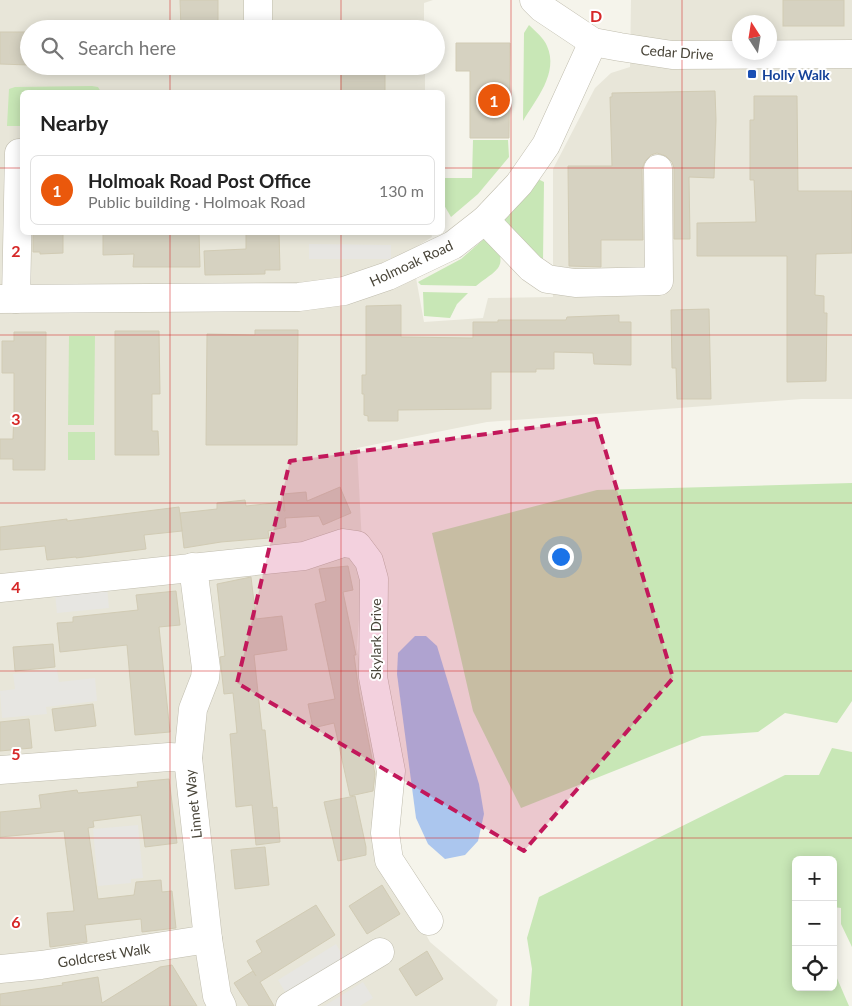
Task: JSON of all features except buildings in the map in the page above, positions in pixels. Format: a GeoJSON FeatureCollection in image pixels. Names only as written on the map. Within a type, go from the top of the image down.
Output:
{"type":"FeatureCollection","features":[{"type":"Feature","properties":{"kind":"street"},"geometry":{"type":"LineString","coordinates":[[258,0],[258,20]]}},
{"type":"Feature","properties":{"kind":"street"},"geometry":{"type":"LineString","coordinates":[[534,0],[542,8],[593,42]]}},
{"type":"Feature","properties":{"kind":"street","name":"Cedar Drive"},"geometry":{"type":"LineString","coordinates":[[593,42],[672,55],[852,54]]}},
{"type":"Feature","properties":{"kind":"street","name":"Holmoak Road"},"geometry":{"type":"LineString","coordinates":[[8,299],[299,296],[344,291],[388,276],[453,245],[485,220],[519,184],[546,145],[593,42]]}},
{"type":"Feature","properties":{"kind":"street"},"geometry":{"type":"LineString","coordinates":[[8,299],[19,153]]}},
{"type":"Feature","properties":{"kind":"street"},"geometry":{"type":"LineString","coordinates":[[485,220],[531,268],[547,279],[575,283],[659,281],[658,169]]}},
{"type":"Feature","properties":{"kind":"street","name":"Skylark Drive"},"geometry":{"type":"LineString","coordinates":[[0,588],[304,556],[343,543],[356,545],[369,561],[374,579],[373,677],[391,770],[385,833],[389,860],[429,921]]}},
{"type":"Feature","properties":{"kind":"street"},"geometry":{"type":"LineString","coordinates":[[188,758],[193,710],[206,678],[192,567]]}},
{"type":"Feature","properties":{"kind":"street","name":"Linnet Way"},"geometry":{"type":"LineString","coordinates":[[0,770],[169,757],[188,758],[208,939],[217,996],[222,1006]]}},
{"type":"Feature","properties":{"kind":"street","name":"Goldcrest Walk"},"geometry":{"type":"LineString","coordinates":[[0,969],[41,965],[208,939]]}},
{"type":"Feature","properties":{"kind":"street"},"geometry":{"type":"LineString","coordinates":[[290,1006],[380,952]]}},
{"type":"Feature","properties":{"kind":"highlighted area"},"geometry":{"type":"Polygon","coordinates":[[[596,419],[673,678],[524,851],[237,683],[290,461],[596,419]]]}},
{"type":"Feature","properties":{"kind":"shaded area"},"geometry":{"type":"Polygon","coordinates":[[[0,0],[433,0],[424,3],[424,20],[20,20],[20,75],[425,75],[425,90],[20,90],[20,235],[432,235],[432,237],[411,250],[424,322],[483,318],[488,298],[553,297],[553,169],[595,88],[611,73],[630,67],[631,0],[852,0],[852,399],[802,399],[487,422],[357,448],[363,563],[357,648],[369,716],[414,913],[430,942],[498,1000],[496,1006],[0,1006],[0,0]]]}},
{"type":"Feature","properties":{"kind":"shaded area"},"geometry":{"type":"Polygon","coordinates":[[[309,244],[391,245],[391,259],[309,259],[309,244]]]}},
{"type":"Feature","properties":{"kind":"shaded area"},"geometry":{"type":"Polygon","coordinates":[[[107,587],[109,608],[57,613],[55,593],[107,587]]]}},
{"type":"Feature","properties":{"kind":"shaded area"},"geometry":{"type":"Polygon","coordinates":[[[57,669],[59,682],[95,678],[97,701],[46,707],[47,714],[2,718],[0,691],[15,689],[13,674],[57,669]]]}},
{"type":"Feature","properties":{"kind":"shaded area"},"geometry":{"type":"Polygon","coordinates":[[[138,825],[143,878],[131,879],[131,883],[98,886],[93,829],[138,825]]]}},
{"type":"Feature","properties":{"kind":"shaded area"},"geometry":{"type":"Polygon","coordinates":[[[336,944],[345,959],[287,995],[278,980],[336,944]]]}},
{"type":"Feature","properties":{"kind":"shaded area"},"geometry":{"type":"Polygon","coordinates":[[[363,982],[373,998],[360,1006],[324,1006],[363,982]]]}},
{"type":"Feature","properties":{"kind":"green space"},"geometry":{"type":"Polygon","coordinates":[[[529,25],[546,43],[550,56],[550,66],[544,85],[523,121],[524,33],[529,25]]]}},
{"type":"Feature","properties":{"kind":"green space"},"geometry":{"type":"Polygon","coordinates":[[[92,86],[98,87],[100,90],[20,90],[20,126],[7,126],[9,89],[15,87],[92,86]]]}},
{"type":"Feature","properties":{"kind":"green space"},"geometry":{"type":"Polygon","coordinates":[[[473,140],[508,140],[509,157],[478,194],[451,217],[445,207],[445,178],[472,178],[473,140]]]}},
{"type":"Feature","properties":{"kind":"green space"},"geometry":{"type":"Polygon","coordinates":[[[538,179],[544,182],[543,262],[504,220],[506,215],[518,205],[538,179]]]}},
{"type":"Feature","properties":{"kind":"green space"},"geometry":{"type":"Polygon","coordinates":[[[484,239],[494,242],[500,263],[494,272],[476,286],[421,285],[418,282],[461,259],[484,239]]]}},
{"type":"Feature","properties":{"kind":"green space"},"geometry":{"type":"Polygon","coordinates":[[[423,292],[468,293],[457,304],[450,318],[424,316],[423,292]]]}},
{"type":"Feature","properties":{"kind":"green space"},"geometry":{"type":"Polygon","coordinates":[[[69,336],[95,336],[94,425],[68,425],[69,336]]]}},
{"type":"Feature","properties":{"kind":"green space"},"geometry":{"type":"Polygon","coordinates":[[[68,432],[95,432],[95,460],[68,460],[68,432]]]}},
{"type":"Feature","properties":{"kind":"green space"},"geometry":{"type":"Polygon","coordinates":[[[852,483],[852,701],[837,723],[785,713],[758,732],[702,736],[521,808],[473,711],[432,533],[597,490],[852,483]]]}},
{"type":"Feature","properties":{"kind":"green space"},"geometry":{"type":"Polygon","coordinates":[[[832,748],[852,752],[852,947],[841,924],[841,908],[837,908],[837,856],[792,856],[792,991],[837,991],[837,978],[849,1006],[529,1006],[532,969],[527,938],[539,897],[785,775],[819,775],[832,748]]]}},
{"type":"Feature","properties":{"kind":"water"},"geometry":{"type":"Polygon","coordinates":[[[415,636],[426,636],[437,646],[479,784],[484,814],[478,841],[465,855],[445,859],[428,844],[416,818],[397,674],[398,653],[415,636]]]}},
{"type":"Feature","properties":{"kind":"place","name":"Holly Walk"},"geometry":{"type":"Point","coordinates":[752,74]}},
{"type":"Feature","properties":{"kind":"place","name":"Holmoak Road Post Office"},"geometry":{"type":"Point","coordinates":[494,100]}}]}
